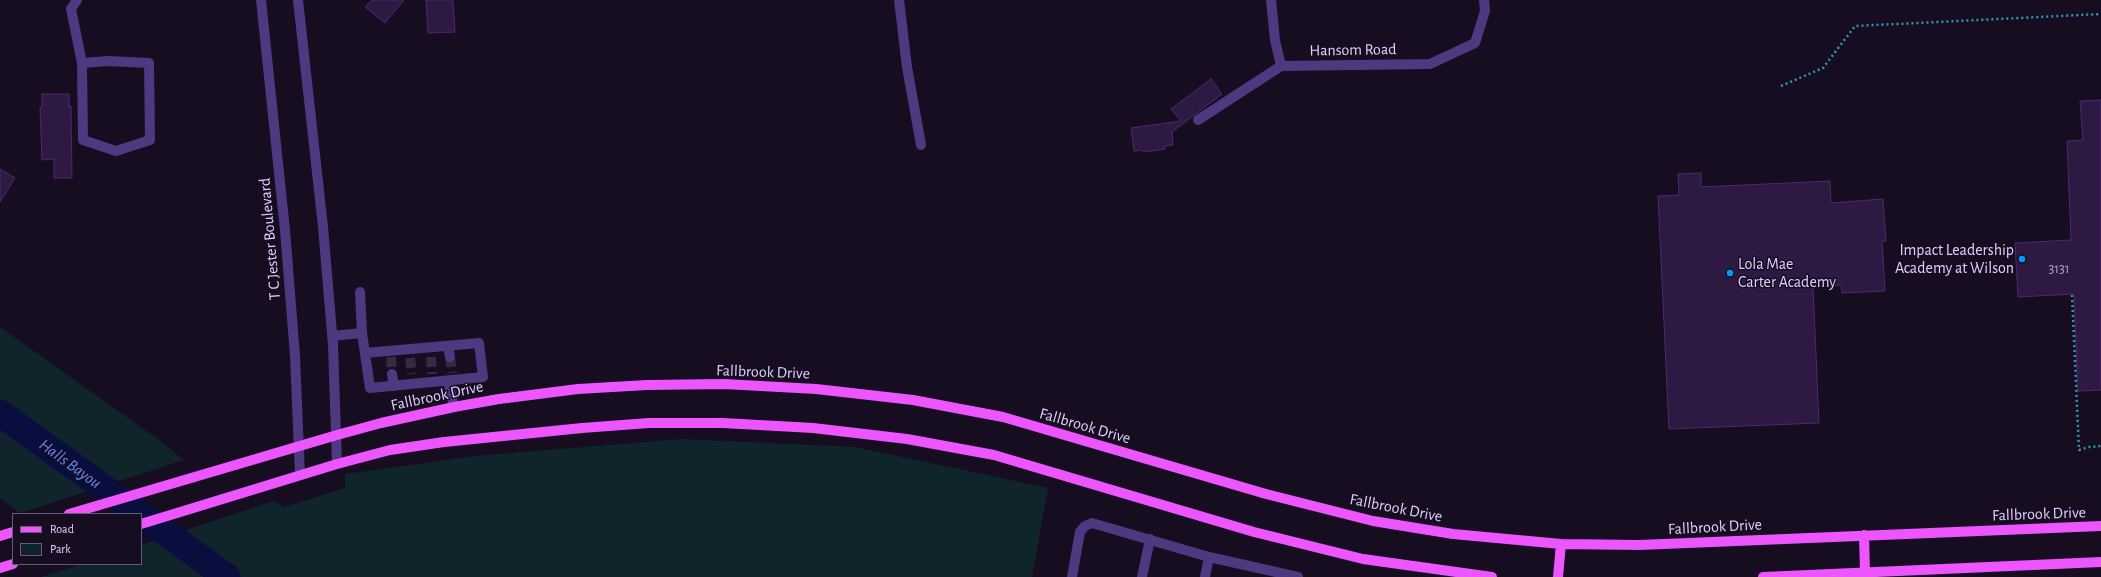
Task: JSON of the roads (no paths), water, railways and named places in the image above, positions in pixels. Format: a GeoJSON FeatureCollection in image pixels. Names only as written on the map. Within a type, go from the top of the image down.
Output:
{"type":"FeatureCollection","features":[{"type":"Feature","properties":{"kind":"main road","name":"Fallbrook Drive"},"geometry":{"type":"LineString","coordinates":[[72,513],[180,480],[337,435],[381,423],[454,407],[499,399],[554,392],[647,384],[724,384],[816,389],[913,400],[1003,417],[1266,494],[1373,521],[1453,534],[1561,544],[1639,545],[2101,526]]}},
{"type":"Feature","properties":{"kind":"main road"},"geometry":{"type":"LineString","coordinates":[[142,524],[337,464],[390,450],[444,442],[582,428],[649,423],[813,428],[907,439],[994,455],[1254,532],[1363,559],[1492,577]]}},
{"type":"Feature","properties":{"kind":"main road"},"geometry":{"type":"LineString","coordinates":[[0,536],[12,532]]}},
{"type":"Feature","properties":{"kind":"main road"},"geometry":{"type":"LineString","coordinates":[[1864,535],[1865,575]]}},
{"type":"Feature","properties":{"kind":"main road"},"geometry":{"type":"LineString","coordinates":[[1558,577],[1561,544]]}},
{"type":"Feature","properties":{"kind":"main road"},"geometry":{"type":"LineString","coordinates":[[1763,577],[1865,575],[2101,562]]}},
{"type":"Feature","properties":{"kind":"main road"},"geometry":{"type":"LineString","coordinates":[[0,568],[12,564]]}},
{"type":"Feature","properties":{"kind":"street"},"geometry":{"type":"LineString","coordinates":[[77,0],[70,9],[82,63],[83,140],[116,151],[150,140],[149,63],[108,61],[82,63]]}},
{"type":"Feature","properties":{"kind":"street","name":"T C Jester Boulevard"},"geometry":{"type":"LineString","coordinates":[[261,0],[285,230],[295,356],[300,475]]}},
{"type":"Feature","properties":{"kind":"street"},"geometry":{"type":"LineString","coordinates":[[298,0],[323,227],[332,336],[337,464]]}},
{"type":"Feature","properties":{"kind":"street"},"geometry":{"type":"LineString","coordinates":[[899,0],[907,68],[921,145]]}},
{"type":"Feature","properties":{"kind":"street"},"geometry":{"type":"LineString","coordinates":[[1198,120],[1281,66],[1275,40],[1271,0]]}},
{"type":"Feature","properties":{"kind":"street","name":"Hansom Road"},"geometry":{"type":"LineString","coordinates":[[1281,66],[1430,64],[1475,43],[1484,10],[1484,0]]}},
{"type":"Feature","properties":{"kind":"street"},"geometry":{"type":"LineString","coordinates":[[360,292],[362,333],[370,388],[394,386],[413,379],[483,377],[479,343],[448,346],[430,352],[409,354],[365,353]]}},
{"type":"Feature","properties":{"kind":"street"},"geometry":{"type":"LineString","coordinates":[[332,336],[362,333]]}},
{"type":"Feature","properties":{"kind":"street"},"geometry":{"type":"LineString","coordinates":[[448,346],[450,357]]}},
{"type":"Feature","properties":{"kind":"street"},"geometry":{"type":"LineString","coordinates":[[392,374],[394,386]]}},
{"type":"Feature","properties":{"kind":"street"},"geometry":{"type":"LineString","coordinates":[[451,378],[454,407]]}},
{"type":"Feature","properties":{"kind":"street"},"geometry":{"type":"LineString","coordinates":[[1072,577],[1080,532],[1085,526],[1092,523],[1209,557],[1298,577]]}},
{"type":"Feature","properties":{"kind":"street"},"geometry":{"type":"LineString","coordinates":[[1142,577],[1150,539]]}},
{"type":"Feature","properties":{"kind":"street"},"geometry":{"type":"LineString","coordinates":[[1205,577],[1209,557]]}},
{"type":"Feature","properties":{"kind":"waterway","name":"Halls Bayou"},"geometry":{"type":"LineString","coordinates":[[0,413],[139,513]]}},
{"type":"Feature","properties":{"kind":"waterway","name":"Halls Bayou"},"geometry":{"type":"LineString","coordinates":[[142,516],[227,577]]}},
{"type":"Feature","properties":{"kind":"tunnel"},"geometry":{"type":"LineString","coordinates":[[391,357],[392,374]]}},
{"type":"Feature","properties":{"kind":"tunnel"},"geometry":{"type":"LineString","coordinates":[[431,357],[432,374]]}},
{"type":"Feature","properties":{"kind":"tunnel"},"geometry":{"type":"LineString","coordinates":[[450,357],[452,373]]}},
{"type":"Feature","properties":{"kind":"tunnel"},"geometry":{"type":"LineString","coordinates":[[410,358],[412,374]]}},
{"type":"Feature","properties":{"kind":"place","name":"Impact Leadership Academy at Wilson"},"geometry":{"type":"Point","coordinates":[2022,259]}},
{"type":"Feature","properties":{"kind":"place","name":"Lola Mae Carter Academy"},"geometry":{"type":"Point","coordinates":[1730,273]}}]}
